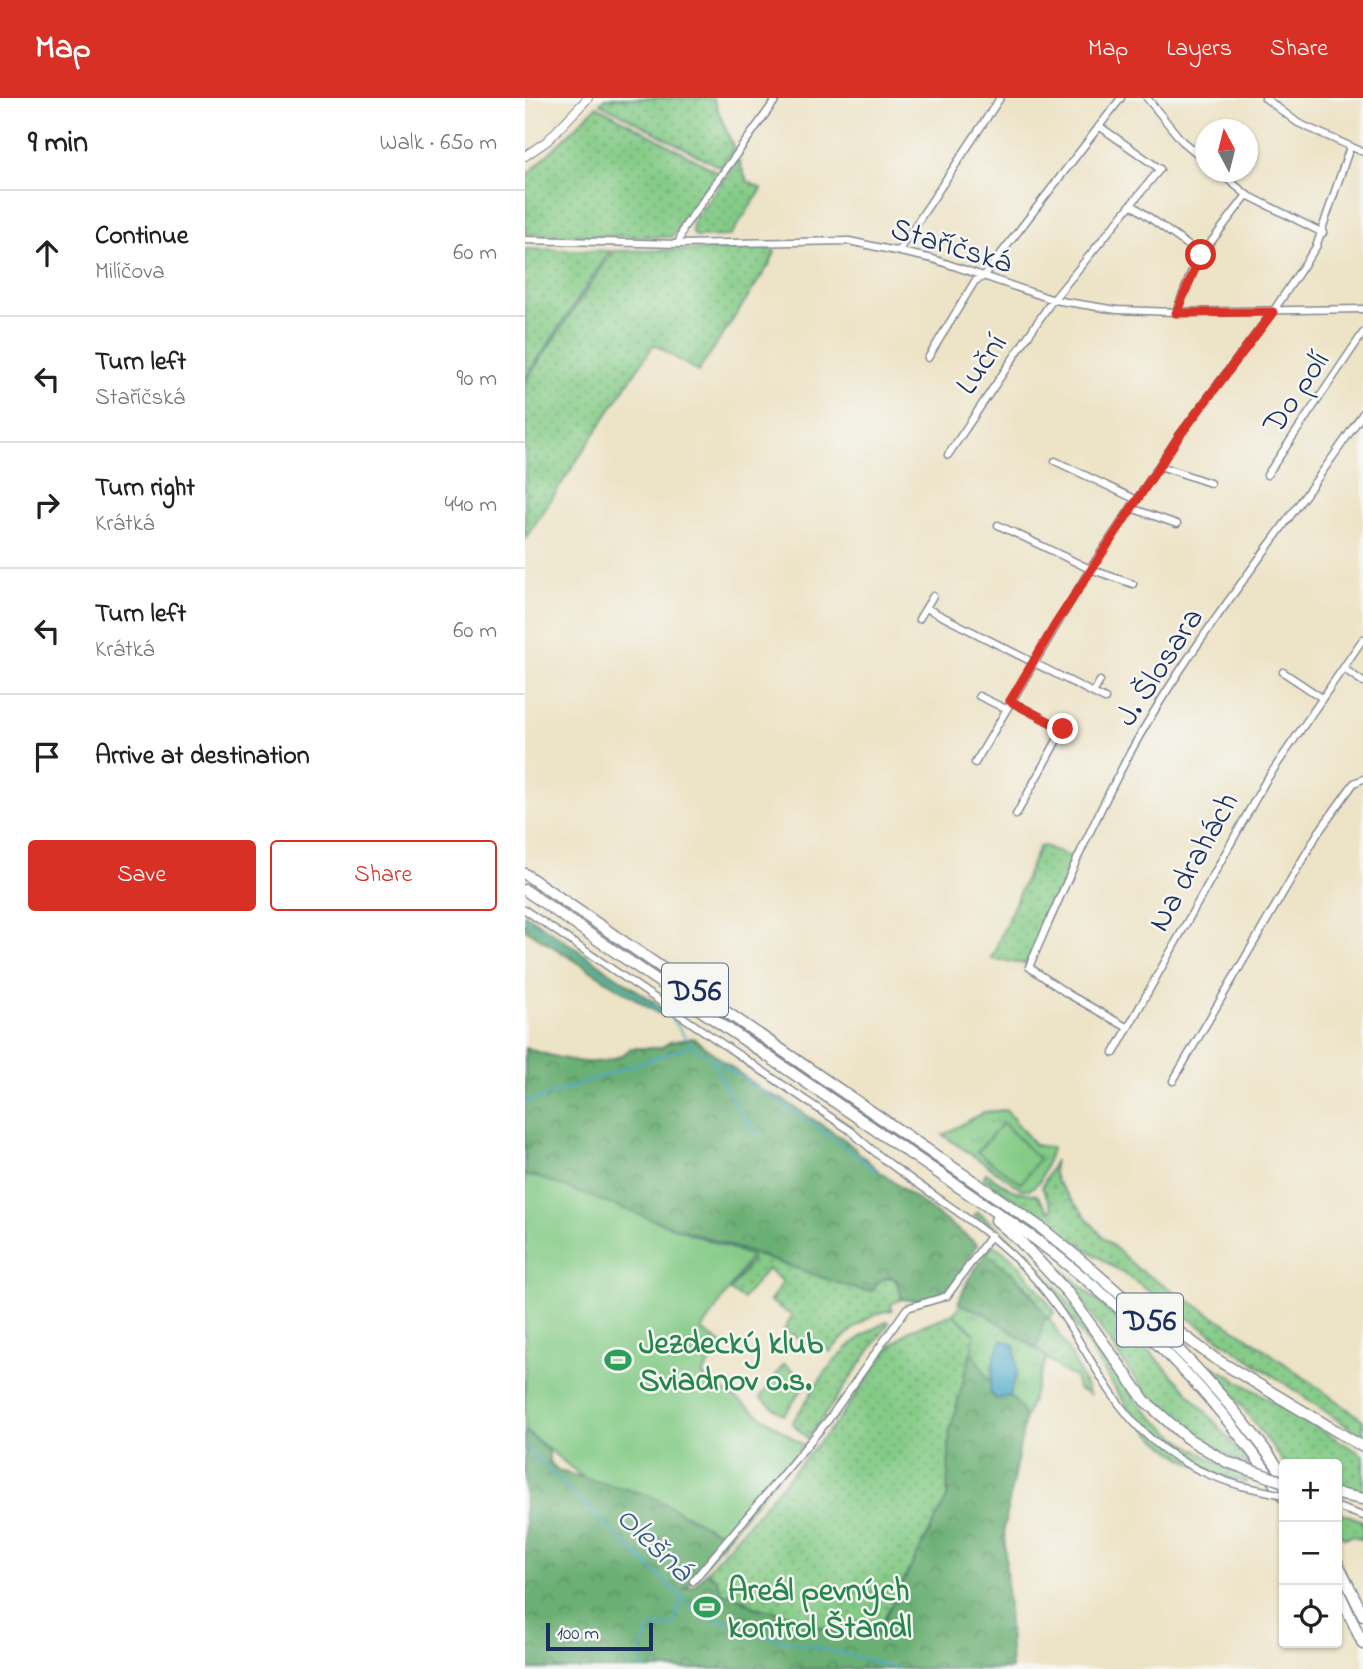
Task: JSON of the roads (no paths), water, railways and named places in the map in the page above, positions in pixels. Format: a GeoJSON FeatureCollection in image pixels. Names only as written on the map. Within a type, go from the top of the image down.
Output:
{"type":"FeatureCollection","features":[{"type":"Feature","properties":{"kind":"highway","name":"D56"},"geometry":{"type":"LineString","coordinates":[[525,874],[1040,1227],[1099,1274],[1189,1359],[1237,1413],[1279,1469]]}},
{"type":"Feature","properties":{"kind":"highway","name":"D56"},"geometry":{"type":"LineString","coordinates":[[525,890],[1054,1254],[1140,1325],[1228,1421],[1279,1490]]}},
{"type":"Feature","properties":{"kind":"highway"},"geometry":{"type":"LineString","coordinates":[[940,1174],[1011,1233],[1045,1266],[1086,1317],[1131,1385],[1161,1417],[1200,1447],[1227,1462],[1279,1480]]}},
{"type":"Feature","properties":{"kind":"highway"},"geometry":{"type":"LineString","coordinates":[[1099,1274],[1214,1358],[1363,1447]]}},
{"type":"Feature","properties":{"kind":"highway"},"geometry":{"type":"LineString","coordinates":[[1342,1495],[1363,1499]]}},
{"type":"Feature","properties":{"kind":"highway"},"geometry":{"type":"LineString","coordinates":[[1342,1572],[1363,1615]]}},
{"type":"Feature","properties":{"kind":"highway"},"geometry":{"type":"LineString","coordinates":[[1342,1599],[1363,1644]]}},
{"type":"Feature","properties":{"kind":"street"},"geometry":{"type":"LineString","coordinates":[[525,156],[547,141],[589,98]]}},
{"type":"Feature","properties":{"kind":"street"},"geometry":{"type":"LineString","coordinates":[[678,244],[684,227],[777,98]]}},
{"type":"Feature","properties":{"kind":"street"},"geometry":{"type":"LineString","coordinates":[[899,250],[1000,98]]}},
{"type":"Feature","properties":{"kind":"street"},"geometry":{"type":"LineString","coordinates":[[928,358],[975,281],[983,277],[1121,98]]}},
{"type":"Feature","properties":{"kind":"street"},"geometry":{"type":"LineString","coordinates":[[1147,98],[1182,141],[1195,151]]}},
{"type":"Feature","properties":{"kind":"street"},"geometry":{"type":"LineString","coordinates":[[1265,98],[1298,123],[1363,152]]}},
{"type":"Feature","properties":{"kind":"street","name":"Luční"},"geometry":{"type":"LineString","coordinates":[[948,455],[1054,300],[1160,169],[1099,126]]}},
{"type":"Feature","properties":{"kind":"street"},"geometry":{"type":"LineString","coordinates":[[975,762],[1090,569],[1160,466],[1273,312],[1323,233],[1350,147]]}},
{"type":"Feature","properties":{"kind":"street"},"geometry":{"type":"LineString","coordinates":[[1231,182],[1247,195],[1323,233]]}},
{"type":"Feature","properties":{"kind":"street"},"geometry":{"type":"LineString","coordinates":[[1176,313],[1201,255],[1247,195]]}},
{"type":"Feature","properties":{"kind":"street"},"geometry":{"type":"LineString","coordinates":[[1131,204],[1201,255]]}},
{"type":"Feature","properties":{"kind":"street","name":"Staříčská"},"geometry":{"type":"LineString","coordinates":[[525,240],[678,244],[834,240],[899,250],[1054,300],[1117,310],[1176,313],[1363,309]]}},
{"type":"Feature","properties":{"kind":"street","name":"Do polí"},"geometry":{"type":"LineString","coordinates":[[1267,475],[1363,333]]}},
{"type":"Feature","properties":{"kind":"street","name":"J. Šlosara"},"geometry":{"type":"LineString","coordinates":[[1128,1028],[1068,994],[1029,967],[1075,862],[1132,750],[1207,632],[1363,413]]}},
{"type":"Feature","properties":{"kind":"street"},"geometry":{"type":"LineString","coordinates":[[1055,461],[1137,500]]}},
{"type":"Feature","properties":{"kind":"street"},"geometry":{"type":"LineString","coordinates":[[1160,466],[1210,483]]}},
{"type":"Feature","properties":{"kind":"street"},"geometry":{"type":"LineString","coordinates":[[1131,508],[1177,524]]}},
{"type":"Feature","properties":{"kind":"street"},"geometry":{"type":"LineString","coordinates":[[998,525],[1090,569],[1133,584]]}},
{"type":"Feature","properties":{"kind":"street"},"geometry":{"type":"LineString","coordinates":[[919,619],[933,596]]}},
{"type":"Feature","properties":{"kind":"street"},"geometry":{"type":"LineString","coordinates":[[926,608],[1105,699]]}},
{"type":"Feature","properties":{"kind":"street","name":"Na drahách"},"geometry":{"type":"LineString","coordinates":[[1114,1053],[1265,782],[1363,639]]}},
{"type":"Feature","properties":{"kind":"street"},"geometry":{"type":"LineString","coordinates":[[1343,668],[1363,682]]}},
{"type":"Feature","properties":{"kind":"street"},"geometry":{"type":"LineString","coordinates":[[1283,672],[1322,698]]}},
{"type":"Feature","properties":{"kind":"street"},"geometry":{"type":"LineString","coordinates":[[1093,693],[1100,681]]}},
{"type":"Feature","properties":{"kind":"street"},"geometry":{"type":"LineString","coordinates":[[979,696],[1006,709]]}},
{"type":"Feature","properties":{"kind":"street"},"geometry":{"type":"LineString","coordinates":[[1010,701],[1063,729],[1016,815]]}},
{"type":"Feature","properties":{"kind":"street"},"geometry":{"type":"LineString","coordinates":[[1173,1081],[1318,833],[1355,783],[1363,779]]}},
{"type":"Feature","properties":{"kind":"street"},"geometry":{"type":"LineString","coordinates":[[525,911],[851,1131],[874,1153],[991,1235],[1045,1292],[1106,1389],[1136,1428],[1187,1465],[1242,1486],[1279,1496]]}},
{"type":"Feature","properties":{"kind":"street"},"geometry":{"type":"LineString","coordinates":[[693,1581],[829,1419],[907,1308],[947,1296],[991,1235]]}},
{"type":"Feature","properties":{"kind":"street"},"geometry":{"type":"LineString","coordinates":[[1342,1508],[1363,1516]]}},
{"type":"Feature","properties":{"kind":"water"},"geometry":{"type":"Polygon","coordinates":[[[1002,1340],[1015,1345],[1017,1374],[1009,1396],[997,1399],[990,1392],[994,1357],[1002,1340]]]}},
{"type":"Feature","properties":{"kind":"waterway"},"geometry":{"type":"LineString","coordinates":[[525,920],[671,1018],[691,1045],[816,1126],[877,1171]]}},
{"type":"Feature","properties":{"kind":"waterway"},"geometry":{"type":"LineString","coordinates":[[525,1103],[689,1046]]}},
{"type":"Feature","properties":{"kind":"waterway"},"geometry":{"type":"LineString","coordinates":[[712,1060],[729,1094],[756,1134]]}},
{"type":"Feature","properties":{"kind":"waterway","name":"Olešná"},"geometry":{"type":"LineString","coordinates":[[525,1447],[693,1608],[768,1636],[898,1669]]}},
{"type":"Feature","properties":{"kind":"waterway"},"geometry":{"type":"LineString","coordinates":[[644,1669],[644,1639],[656,1626],[662,1628],[674,1624],[681,1600]]}},
{"type":"Feature","properties":{"kind":"place","name":"Jezdecký klub Sviadnov o.s."},"geometry":{"type":"Point","coordinates":[618,1360]}},
{"type":"Feature","properties":{"kind":"place","name":"Areál pevných kontrol Štandl"},"geometry":{"type":"Point","coordinates":[707,1607]}}]}
